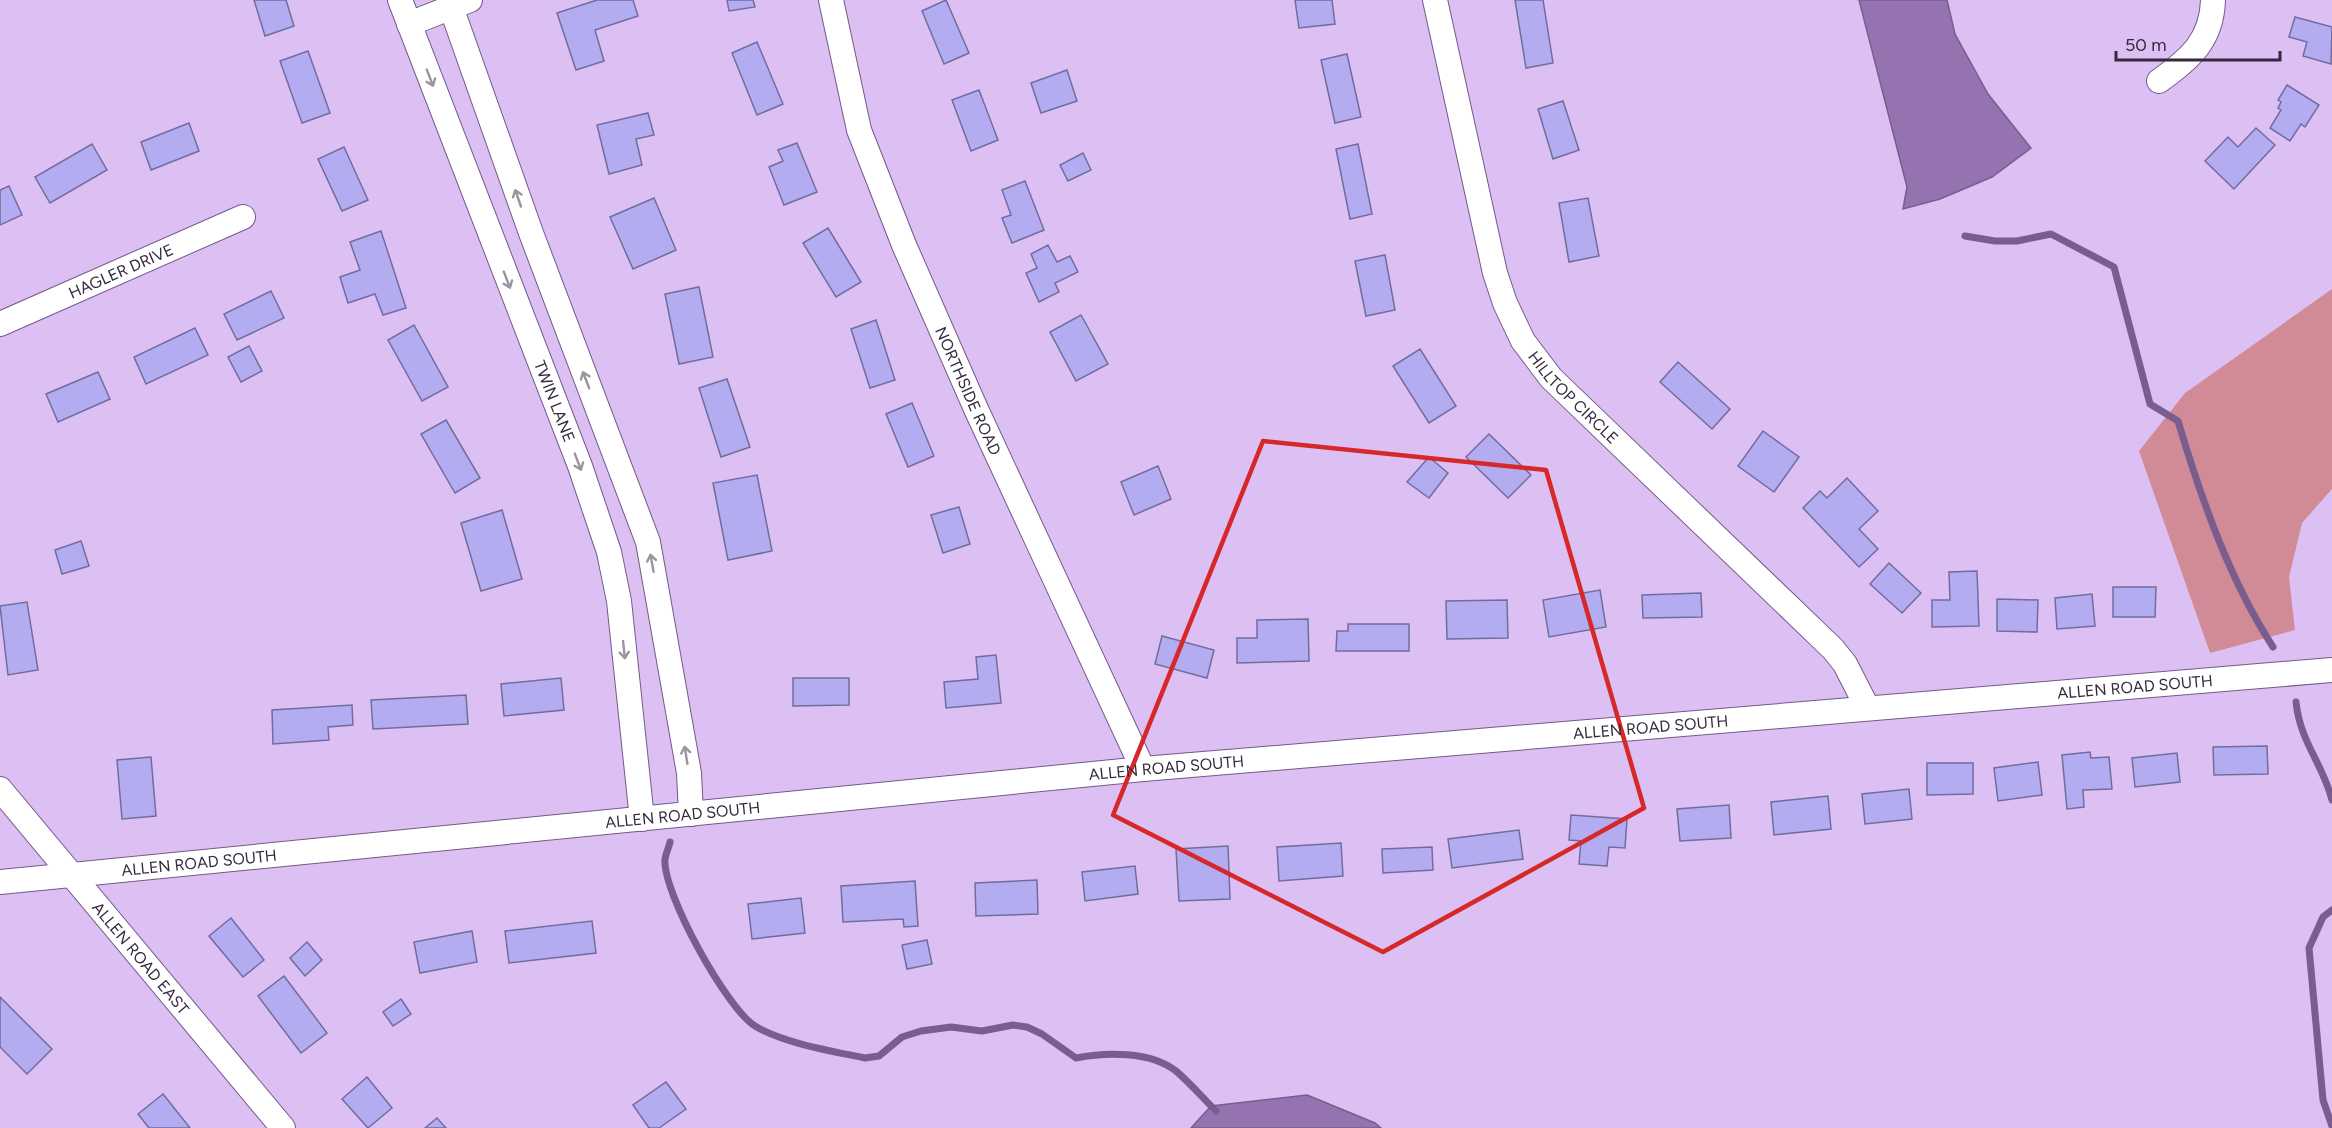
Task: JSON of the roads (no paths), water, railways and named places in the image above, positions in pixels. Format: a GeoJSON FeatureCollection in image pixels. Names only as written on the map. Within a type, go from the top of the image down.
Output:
{"type":"FeatureCollection","features":[{"type":"Feature","properties":{"kind":"street","name":"TWIN LANE"},"geometry":{"type":"LineString","coordinates":[[400,0],[580,466],[609,552],[619,601],[642,819]]}},
{"type":"Feature","properties":{"kind":"street","name":"NORTHSIDE ROAD"},"geometry":{"type":"LineString","coordinates":[[831,0],[860,130],[904,245],[981,420],[1143,769]]}},
{"type":"Feature","properties":{"kind":"street","name":"HILLTOP CIRCLE"},"geometry":{"type":"LineString","coordinates":[[1436,0],[1495,273],[1505,303],[1523,341],[1551,378],[1571,398],[1833,650],[1845,664],[1868,707]]}},
{"type":"Feature","properties":{"kind":"street"},"geometry":{"type":"LineString","coordinates":[[2159,81],[2188,61],[2204,37],[2213,17],[2213,0]]}},
{"type":"Feature","properties":{"kind":"street"},"geometry":{"type":"LineString","coordinates":[[409,24],[460,4],[534,244],[648,542],[689,773],[691,814]]}},
{"type":"Feature","properties":{"kind":"street","name":"HAGLER DRIVE"},"geometry":{"type":"LineString","coordinates":[[0,324],[243,217]]}},
{"type":"Feature","properties":{"kind":"street","name":"ALLEN ROAD SOUTH"},"geometry":{"type":"LineString","coordinates":[[0,882],[1143,769],[2332,670]]}},
{"type":"Feature","properties":{"kind":"street","name":"ALLEN ROAD EAST"},"geometry":{"type":"LineString","coordinates":[[0,789],[283,1128]]}},
{"type":"Feature","properties":{"kind":"waterway"},"geometry":{"type":"LineString","coordinates":[[1965,236],[1995,241],[2017,241],[2051,234],[2114,267],[2150,404],[2178,421],[2196,479],[2230,566],[2257,621],[2273,647]]}},
{"type":"Feature","properties":{"kind":"waterway"},"geometry":{"type":"LineString","coordinates":[[2296,702],[2302,729],[2332,800]]}},
{"type":"Feature","properties":{"kind":"waterway"},"geometry":{"type":"LineString","coordinates":[[670,842],[665,859],[667,875],[674,897],[698,948],[713,974],[743,1015],[766,1032],[808,1046],[865,1058],[879,1056],[902,1037],[921,1031],[951,1027],[982,1031],[1013,1025],[1027,1027],[1042,1034],[1076,1058],[1114,1054],[1141,1057],[1165,1064],[1176,1071],[1216,1111]]}},
{"type":"Feature","properties":{"kind":"waterway"},"geometry":{"type":"LineString","coordinates":[[2332,910],[2323,917],[2309,948],[2323,1100],[2332,1126]]}}]}
